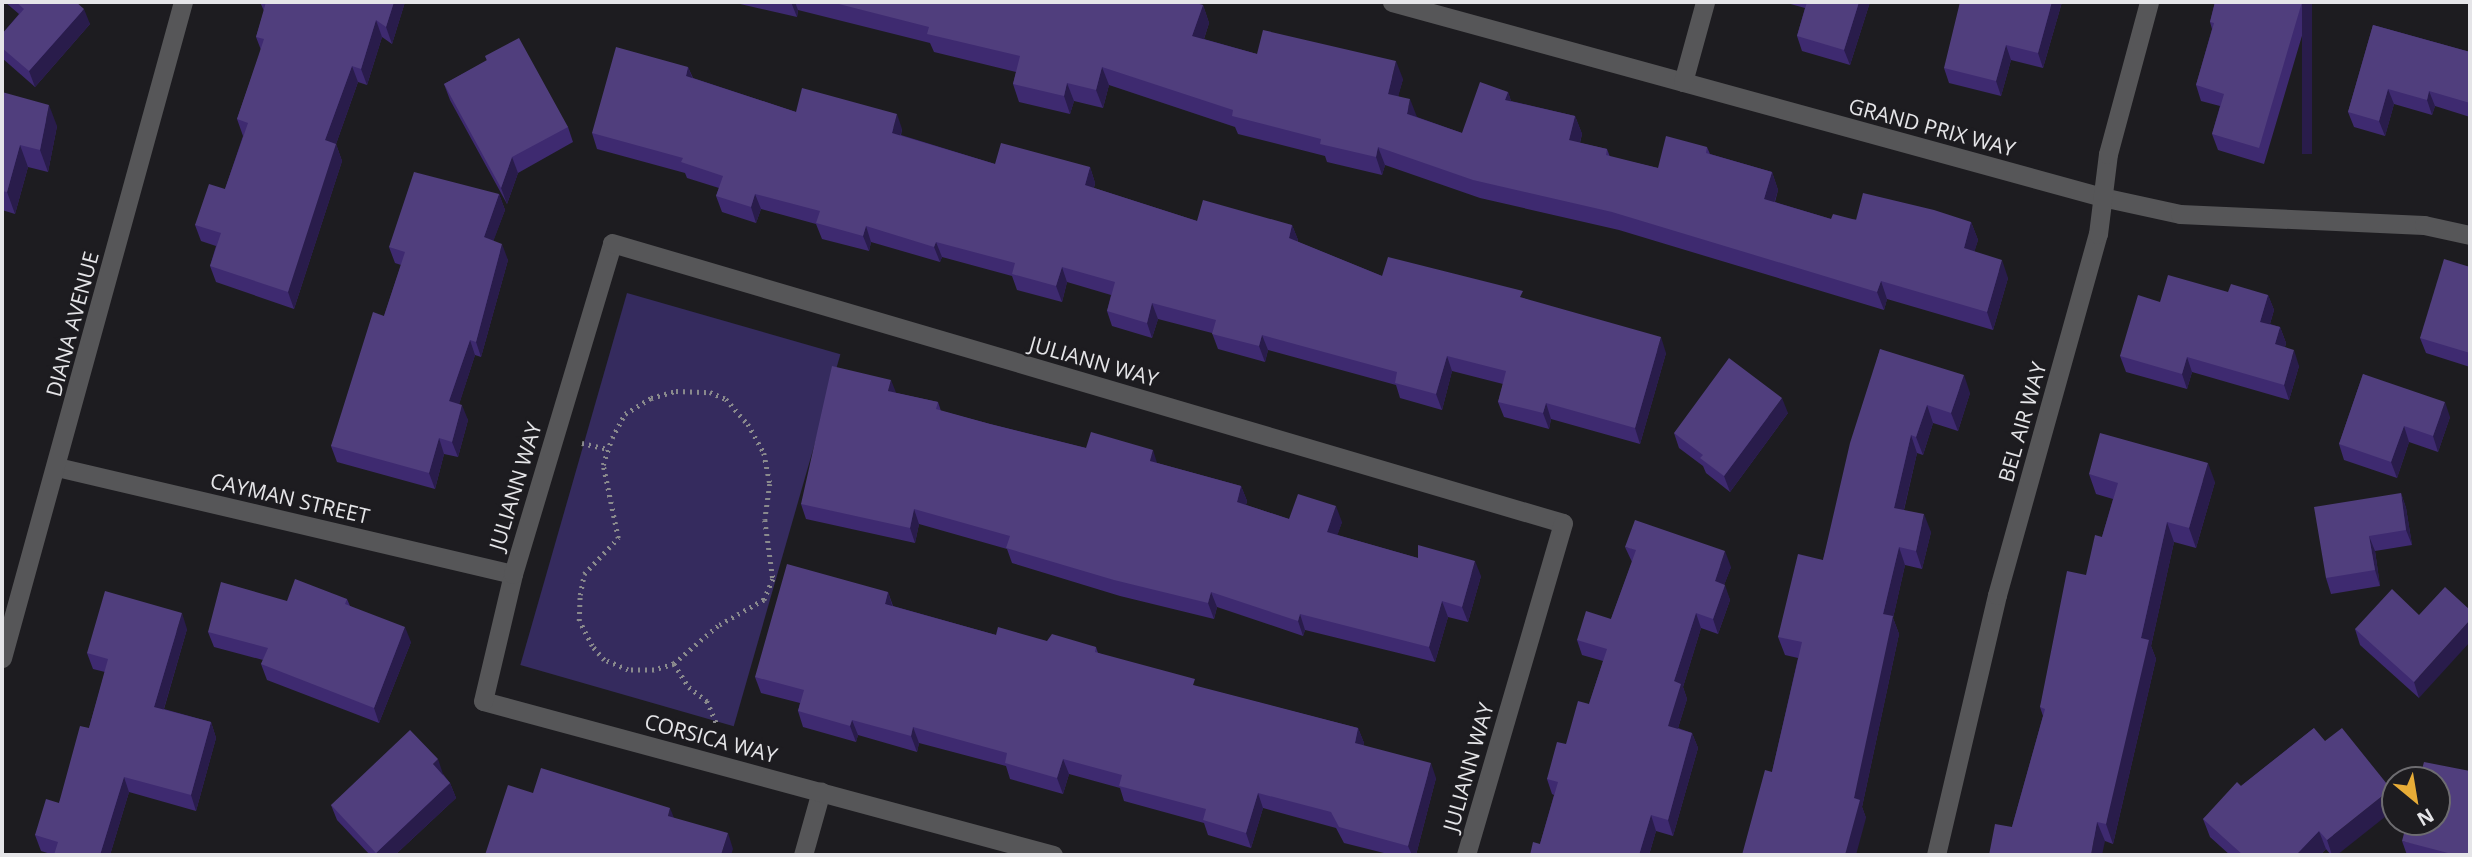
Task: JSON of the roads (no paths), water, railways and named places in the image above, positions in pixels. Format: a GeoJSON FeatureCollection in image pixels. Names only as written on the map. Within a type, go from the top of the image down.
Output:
{"type":"FeatureCollection","features":[{"type":"Feature","properties":{"kind":"street","name":"DIANA AVENUE"},"geometry":{"type":"LineString","coordinates":[[2,658],[57,467],[183,2]]}},
{"type":"Feature","properties":{"kind":"street","name":"GRAND PRIX WAY"},"geometry":{"type":"LineString","coordinates":[[1392,2],[2102,197],[2180,214],[2424,225],[2470,235]]}},
{"type":"Feature","properties":{"kind":"street"},"geometry":{"type":"LineString","coordinates":[[1683,82],[1705,2]]}},
{"type":"Feature","properties":{"kind":"street","name":"BEL AIR WAY"},"geometry":{"type":"LineString","coordinates":[[1936,855],[1997,595],[2098,234],[2108,154],[2149,2]]}},
{"type":"Feature","properties":{"kind":"street","name":"JULIANN WAY"},"geometry":{"type":"LineString","coordinates":[[513,574],[612,243],[652,254],[1563,523],[1466,855]]}},
{"type":"Feature","properties":{"kind":"street","name":"CAYMAN STREET"},"geometry":{"type":"LineString","coordinates":[[57,467],[513,574]]}},
{"type":"Feature","properties":{"kind":"street","name":"CORSICA WAY"},"geometry":{"type":"LineString","coordinates":[[513,574],[483,702],[1053,855]]}},
{"type":"Feature","properties":{"kind":"street"},"geometry":{"type":"LineString","coordinates":[[803,855],[821,791]]}}]}
